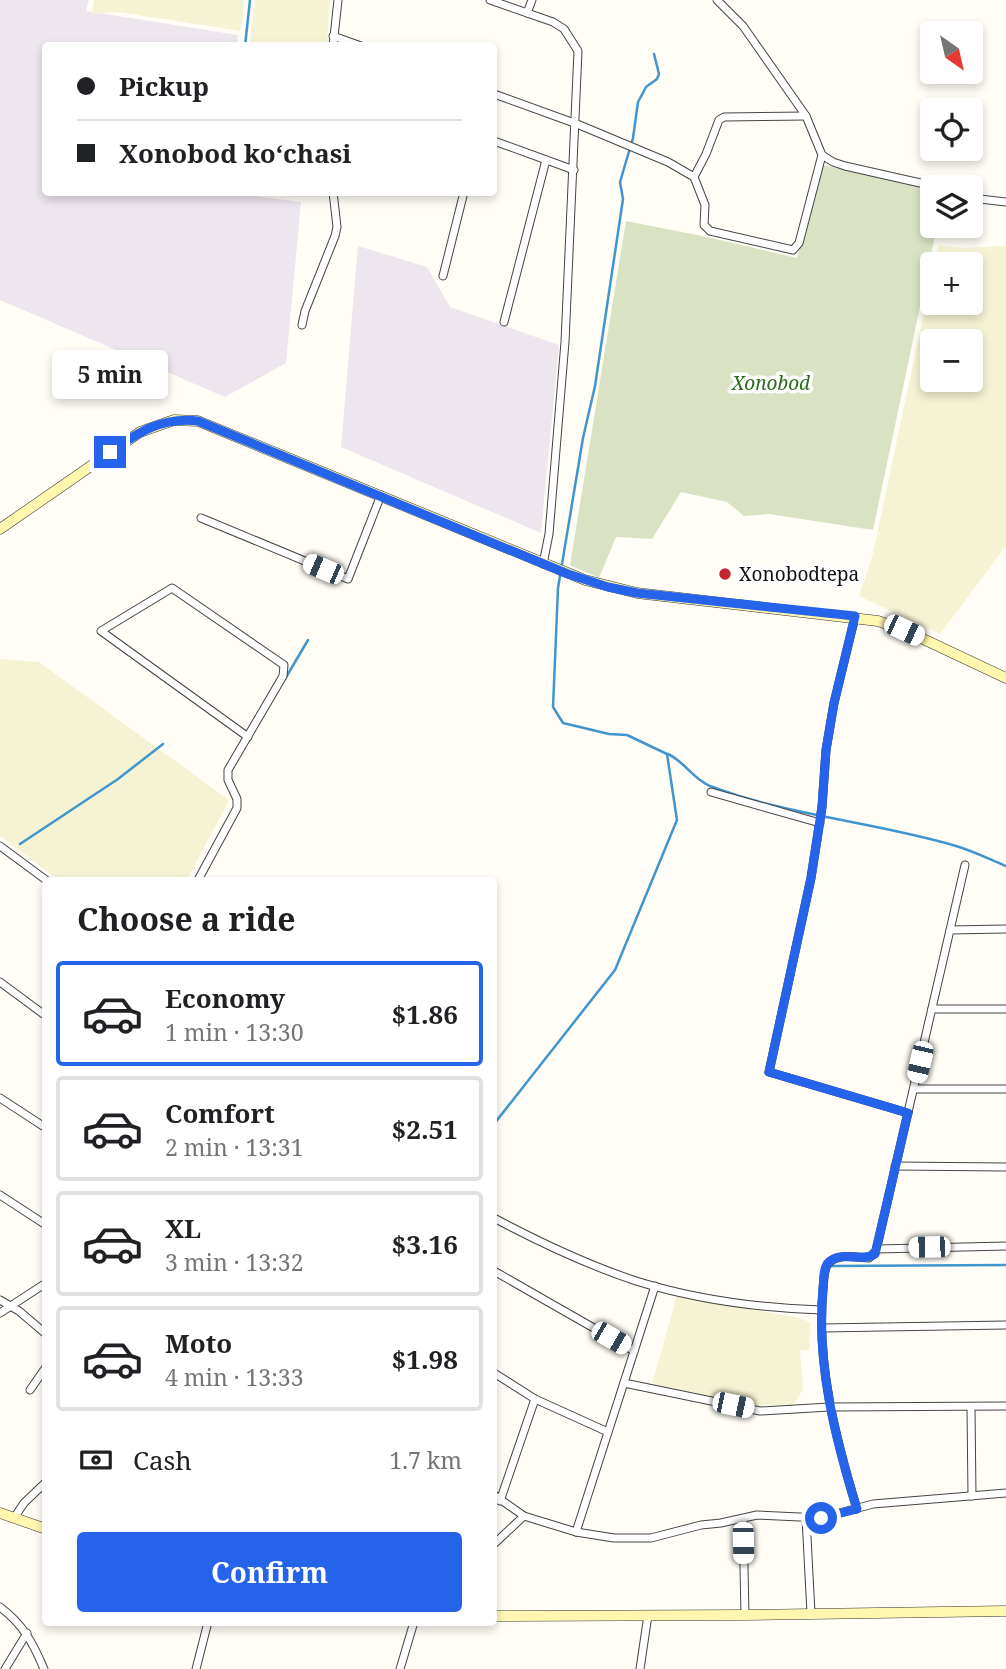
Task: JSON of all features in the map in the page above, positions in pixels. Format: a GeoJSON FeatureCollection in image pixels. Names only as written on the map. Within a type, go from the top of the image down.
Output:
{"type":"FeatureCollection","features":[{"type":"Feature","properties":{"kind":"main road"},"geometry":{"type":"LineString","coordinates":[[0,529],[130,438],[156,425],[179,419],[198,421],[543,564],[608,587],[637,593],[855,616],[878,621],[904,630],[1006,678]]}},
{"type":"Feature","properties":{"kind":"main road"},"geometry":{"type":"LineString","coordinates":[[0,1513],[42,1527]]}},
{"type":"Feature","properties":{"kind":"main road"},"geometry":{"type":"LineString","coordinates":[[497,1616],[1006,1611]]}},
{"type":"Feature","properties":{"kind":"street"},"geometry":{"type":"LineString","coordinates":[[333,42],[338,0]]}},
{"type":"Feature","properties":{"kind":"street"},"geometry":{"type":"LineString","coordinates":[[490,0],[553,22],[564,29],[578,51],[563,369],[549,534],[543,564]]}},
{"type":"Feature","properties":{"kind":"street"},"geometry":{"type":"LineString","coordinates":[[527,13],[532,0]]}},
{"type":"Feature","properties":{"kind":"street"},"geometry":{"type":"LineString","coordinates":[[717,0],[743,26],[806,116],[822,155],[845,166],[920,183]]}},
{"type":"Feature","properties":{"kind":"street"},"geometry":{"type":"LineString","coordinates":[[333,36],[350,42]]}},
{"type":"Feature","properties":{"kind":"street"},"geometry":{"type":"LineString","coordinates":[[497,95],[576,124],[667,162],[694,177],[705,205],[703,222],[710,230],[793,250],[799,243],[822,155]]}},
{"type":"Feature","properties":{"kind":"street"},"geometry":{"type":"LineString","coordinates":[[694,177],[719,120],[724,117],[806,116]]}},
{"type":"Feature","properties":{"kind":"street"},"geometry":{"type":"LineString","coordinates":[[497,142],[574,170]]}},
{"type":"Feature","properties":{"kind":"street"},"geometry":{"type":"LineString","coordinates":[[504,322],[546,160]]}},
{"type":"Feature","properties":{"kind":"street"},"geometry":{"type":"LineString","coordinates":[[302,325],[335,236],[333,196]]}},
{"type":"Feature","properties":{"kind":"street"},"geometry":{"type":"LineString","coordinates":[[443,276],[463,196]]}},
{"type":"Feature","properties":{"kind":"street"},"geometry":{"type":"LineString","coordinates":[[983,199],[1006,202]]}},
{"type":"Feature","properties":{"kind":"street"},"geometry":{"type":"LineString","coordinates":[[201,518],[348,579],[381,495]]}},
{"type":"Feature","properties":{"kind":"street"},"geometry":{"type":"LineString","coordinates":[[200,877],[235,815],[237,802],[229,784],[228,774],[283,676],[285,668],[281,662],[172,588],[100,631],[248,737]]}},
{"type":"Feature","properties":{"kind":"street"},"geometry":{"type":"LineString","coordinates":[[855,616],[834,703],[826,750],[822,807],[811,878],[769,1072],[908,1113]]}},
{"type":"Feature","properties":{"kind":"street"},"geometry":{"type":"LineString","coordinates":[[711,792],[820,823]]}},
{"type":"Feature","properties":{"kind":"street"},"geometry":{"type":"LineString","coordinates":[[0,846],[42,877]]}},
{"type":"Feature","properties":{"kind":"street"},"geometry":{"type":"LineString","coordinates":[[857,1509],[829,1407],[821,1310],[825,1269],[829,1262],[839,1257],[869,1258],[877,1249],[965,865]]}},
{"type":"Feature","properties":{"kind":"street"},"geometry":{"type":"LineString","coordinates":[[950,930],[1006,929]]}},
{"type":"Feature","properties":{"kind":"street"},"geometry":{"type":"LineString","coordinates":[[0,982],[42,1013]]}},
{"type":"Feature","properties":{"kind":"street"},"geometry":{"type":"LineString","coordinates":[[932,1009],[1006,1009]]}},
{"type":"Feature","properties":{"kind":"street"},"geometry":{"type":"LineString","coordinates":[[914,1089],[1006,1089]]}},
{"type":"Feature","properties":{"kind":"street"},"geometry":{"type":"LineString","coordinates":[[0,1098],[42,1125]]}},
{"type":"Feature","properties":{"kind":"street"},"geometry":{"type":"LineString","coordinates":[[895,1166],[1006,1167]]}},
{"type":"Feature","properties":{"kind":"street"},"geometry":{"type":"LineString","coordinates":[[0,1195],[42,1222]]}},
{"type":"Feature","properties":{"kind":"street"},"geometry":{"type":"LineString","coordinates":[[497,1220],[610,1272],[656,1286],[747,1303],[821,1310]]}},
{"type":"Feature","properties":{"kind":"street"},"geometry":{"type":"LineString","coordinates":[[877,1249],[1006,1245]]}},
{"type":"Feature","properties":{"kind":"street"},"geometry":{"type":"LineString","coordinates":[[497,1273],[634,1351]]}},
{"type":"Feature","properties":{"kind":"street"},"geometry":{"type":"LineString","coordinates":[[0,1313],[42,1286]]}},
{"type":"Feature","properties":{"kind":"street"},"geometry":{"type":"LineString","coordinates":[[576,1532],[656,1286]]}},
{"type":"Feature","properties":{"kind":"street"},"geometry":{"type":"LineString","coordinates":[[0,1300],[19,1311],[42,1331]]}},
{"type":"Feature","properties":{"kind":"street"},"geometry":{"type":"LineString","coordinates":[[823,1328],[1006,1325]]}},
{"type":"Feature","properties":{"kind":"street"},"geometry":{"type":"LineString","coordinates":[[30,1390],[42,1373]]}},
{"type":"Feature","properties":{"kind":"street"},"geometry":{"type":"LineString","coordinates":[[497,1375],[535,1399],[608,1433]]}},
{"type":"Feature","properties":{"kind":"street"},"geometry":{"type":"LineString","coordinates":[[624,1382],[760,1410],[1006,1406]]}},
{"type":"Feature","properties":{"kind":"street"},"geometry":{"type":"LineString","coordinates":[[535,1399],[497,1498],[524,1516],[576,1532],[614,1538],[651,1538],[701,1525],[757,1516],[821,1518],[873,1504],[1006,1493]]}},
{"type":"Feature","properties":{"kind":"street"},"geometry":{"type":"LineString","coordinates":[[971,1408],[972,1496]]}},
{"type":"Feature","properties":{"kind":"street"},"geometry":{"type":"LineString","coordinates":[[14,1518],[24,1503],[42,1486]]}},
{"type":"Feature","properties":{"kind":"street"},"geometry":{"type":"LineString","coordinates":[[497,1541],[524,1516]]}},
{"type":"Feature","properties":{"kind":"street"},"geometry":{"type":"LineString","coordinates":[[743,1518],[745,1615]]}},
{"type":"Feature","properties":{"kind":"street"},"geometry":{"type":"LineString","coordinates":[[806,1518],[811,1613]]}},
{"type":"Feature","properties":{"kind":"street"},"geometry":{"type":"LineString","coordinates":[[0,1607],[27,1633],[44,1669]]}},
{"type":"Feature","properties":{"kind":"street"},"geometry":{"type":"LineString","coordinates":[[640,1669],[648,1615]]}},
{"type":"Feature","properties":{"kind":"street"},"geometry":{"type":"LineString","coordinates":[[197,1669],[207,1626]]}},
{"type":"Feature","properties":{"kind":"street"},"geometry":{"type":"LineString","coordinates":[[400,1669],[413,1626]]}},
{"type":"Feature","properties":{"kind":"street"},"geometry":{"type":"LineString","coordinates":[[5,1669],[27,1633]]}},
{"type":"Feature","properties":{"kind":"shaded area"},"geometry":{"type":"Polygon","coordinates":[[[0,0],[89,0],[86,11],[238,35],[237,42],[42,42],[42,196],[254,196],[301,202],[286,363],[225,397],[0,300],[0,0]]]}},
{"type":"Feature","properties":{"kind":"shaded area"},"geometry":{"type":"Polygon","coordinates":[[[94,0],[244,0],[241,31],[118,12],[92,14],[94,0]]]}},
{"type":"Feature","properties":{"kind":"shaded area"},"geometry":{"type":"Polygon","coordinates":[[[255,0],[330,0],[327,42],[250,42],[255,0]]]}},
{"type":"Feature","properties":{"kind":"shaded area"},"geometry":{"type":"Polygon","coordinates":[[[938,245],[962,248],[1006,246],[1006,546],[940,634],[859,596],[872,558],[920,331],[920,392],[983,392],[983,329],[921,329],[923,315],[983,315],[983,252],[937,252],[938,245]]]}},
{"type":"Feature","properties":{"kind":"shaded area"},"geometry":{"type":"Polygon","coordinates":[[[358,246],[427,267],[450,307],[559,345],[541,533],[341,447],[358,246]]]}},
{"type":"Feature","properties":{"kind":"shaded area"},"geometry":{"type":"Polygon","coordinates":[[[0,659],[39,662],[229,800],[189,877],[55,877],[0,836],[0,659]]]}},
{"type":"Feature","properties":{"kind":"shaded area"},"geometry":{"type":"Polygon","coordinates":[[[677,1295],[804,1319],[811,1324],[809,1350],[800,1351],[803,1389],[793,1406],[751,1405],[652,1384],[677,1295]]]}},
{"type":"Feature","properties":{"kind":"green space","name":"Xonobod"},"geometry":{"type":"Polygon","coordinates":[[[822,165],[920,187],[920,238],[934,238],[932,252],[920,252],[920,307],[873,530],[769,514],[744,516],[727,502],[681,492],[652,539],[616,537],[599,578],[570,565],[626,221],[797,258],[822,165]]]}},
{"type":"Feature","properties":{"kind":"waterway"},"geometry":{"type":"LineString","coordinates":[[245,42],[250,0]]}},
{"type":"Feature","properties":{"kind":"waterway"},"geometry":{"type":"LineString","coordinates":[[497,1120],[615,970],[677,820],[667,754],[627,735],[609,734],[563,723],[553,707],[558,588],[583,438],[595,386],[623,199],[620,182],[633,138],[638,102],[646,87],[657,79],[659,74],[654,54]]}},
{"type":"Feature","properties":{"kind":"waterway"},"geometry":{"type":"LineString","coordinates":[[285,679],[308,640]]}},
{"type":"Feature","properties":{"kind":"waterway"},"geometry":{"type":"LineString","coordinates":[[20,844],[118,779],[163,744]]}},
{"type":"Feature","properties":{"kind":"waterway"},"geometry":{"type":"LineString","coordinates":[[668,754],[704,783],[740,796],[770,805],[925,838],[962,848],[1006,866]]}},
{"type":"Feature","properties":{"kind":"waterway"},"geometry":{"type":"LineString","coordinates":[[830,1266],[1006,1265]]}},
{"type":"Feature","properties":{"kind":"place","name":"Xonobodtepa"},"geometry":{"type":"Point","coordinates":[725,574]}},
{"type":"Feature","properties":{"kind":"route"},"geometry":{"type":"LineString","coordinates":[[110,452],[156,425],[174,420],[198,421],[598,584],[637,593],[855,616],[834,703],[826,750],[822,807],[811,878],[769,1072],[908,1113],[875,1254],[869,1258],[839,1257],[829,1262],[825,1269],[821,1310],[829,1407],[857,1509],[821,1518]]}}]}
